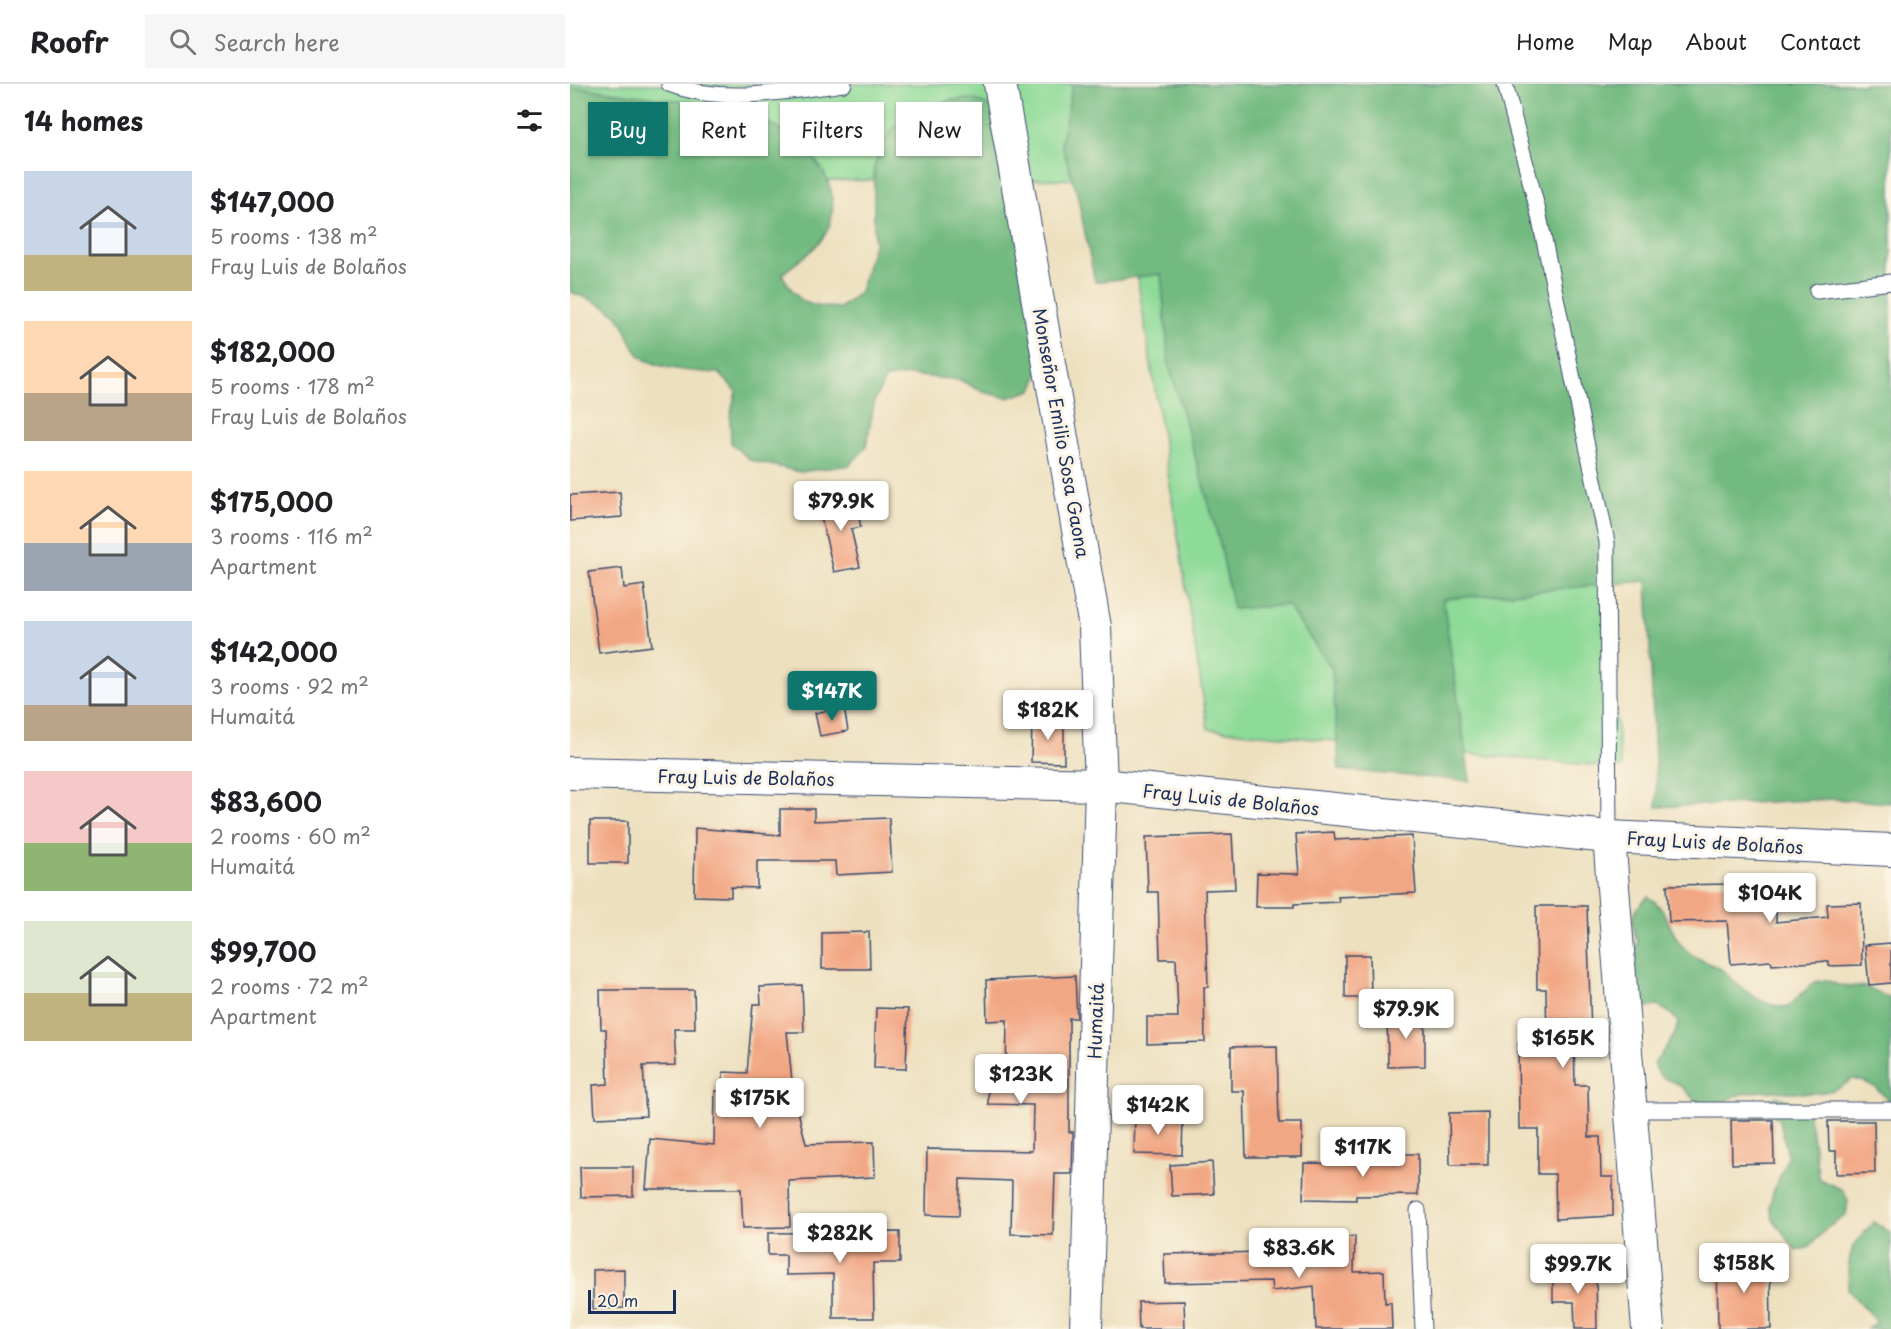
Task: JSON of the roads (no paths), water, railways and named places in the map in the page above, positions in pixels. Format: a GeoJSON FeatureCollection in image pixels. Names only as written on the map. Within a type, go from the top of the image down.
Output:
{"type":"FeatureCollection","features":[{"type":"Feature","properties":{"kind":"street","name":"Monseñor Emilio Sosa Gaona"},"geometry":{"type":"LineString","coordinates":[[1000,84],[1095,627],[1101,785]]}},
{"type":"Feature","properties":{"kind":"street","name":"Fray Luis de Bolaños"},"geometry":{"type":"LineString","coordinates":[[570,773],[1101,785],[1609,837],[1891,850]]}},
{"type":"Feature","properties":{"kind":"street","name":"Humaitá"},"geometry":{"type":"LineString","coordinates":[[1086,1329],[1101,785]]}},
{"type":"Feature","properties":{"kind":"street"},"geometry":{"type":"LineString","coordinates":[[1609,837],[1648,1329]]}},
{"type":"Feature","properties":{"kind":"lane"},"geometry":{"type":"LineString","coordinates":[[669,84],[715,93],[759,95],[844,84]]}},
{"type":"Feature","properties":{"kind":"lane"},"geometry":{"type":"LineString","coordinates":[[1505,84],[1538,211],[1608,542],[1609,837]]}},
{"type":"Feature","properties":{"kind":"lane"},"geometry":{"type":"LineString","coordinates":[[1817,291],[1891,282]]}},
{"type":"Feature","properties":{"kind":"lane"},"geometry":{"type":"LineString","coordinates":[[1629,1110],[1891,1110]]}},
{"type":"Feature","properties":{"kind":"lane"},"geometry":{"type":"LineString","coordinates":[[1418,1210],[1423,1329]]}}]}
